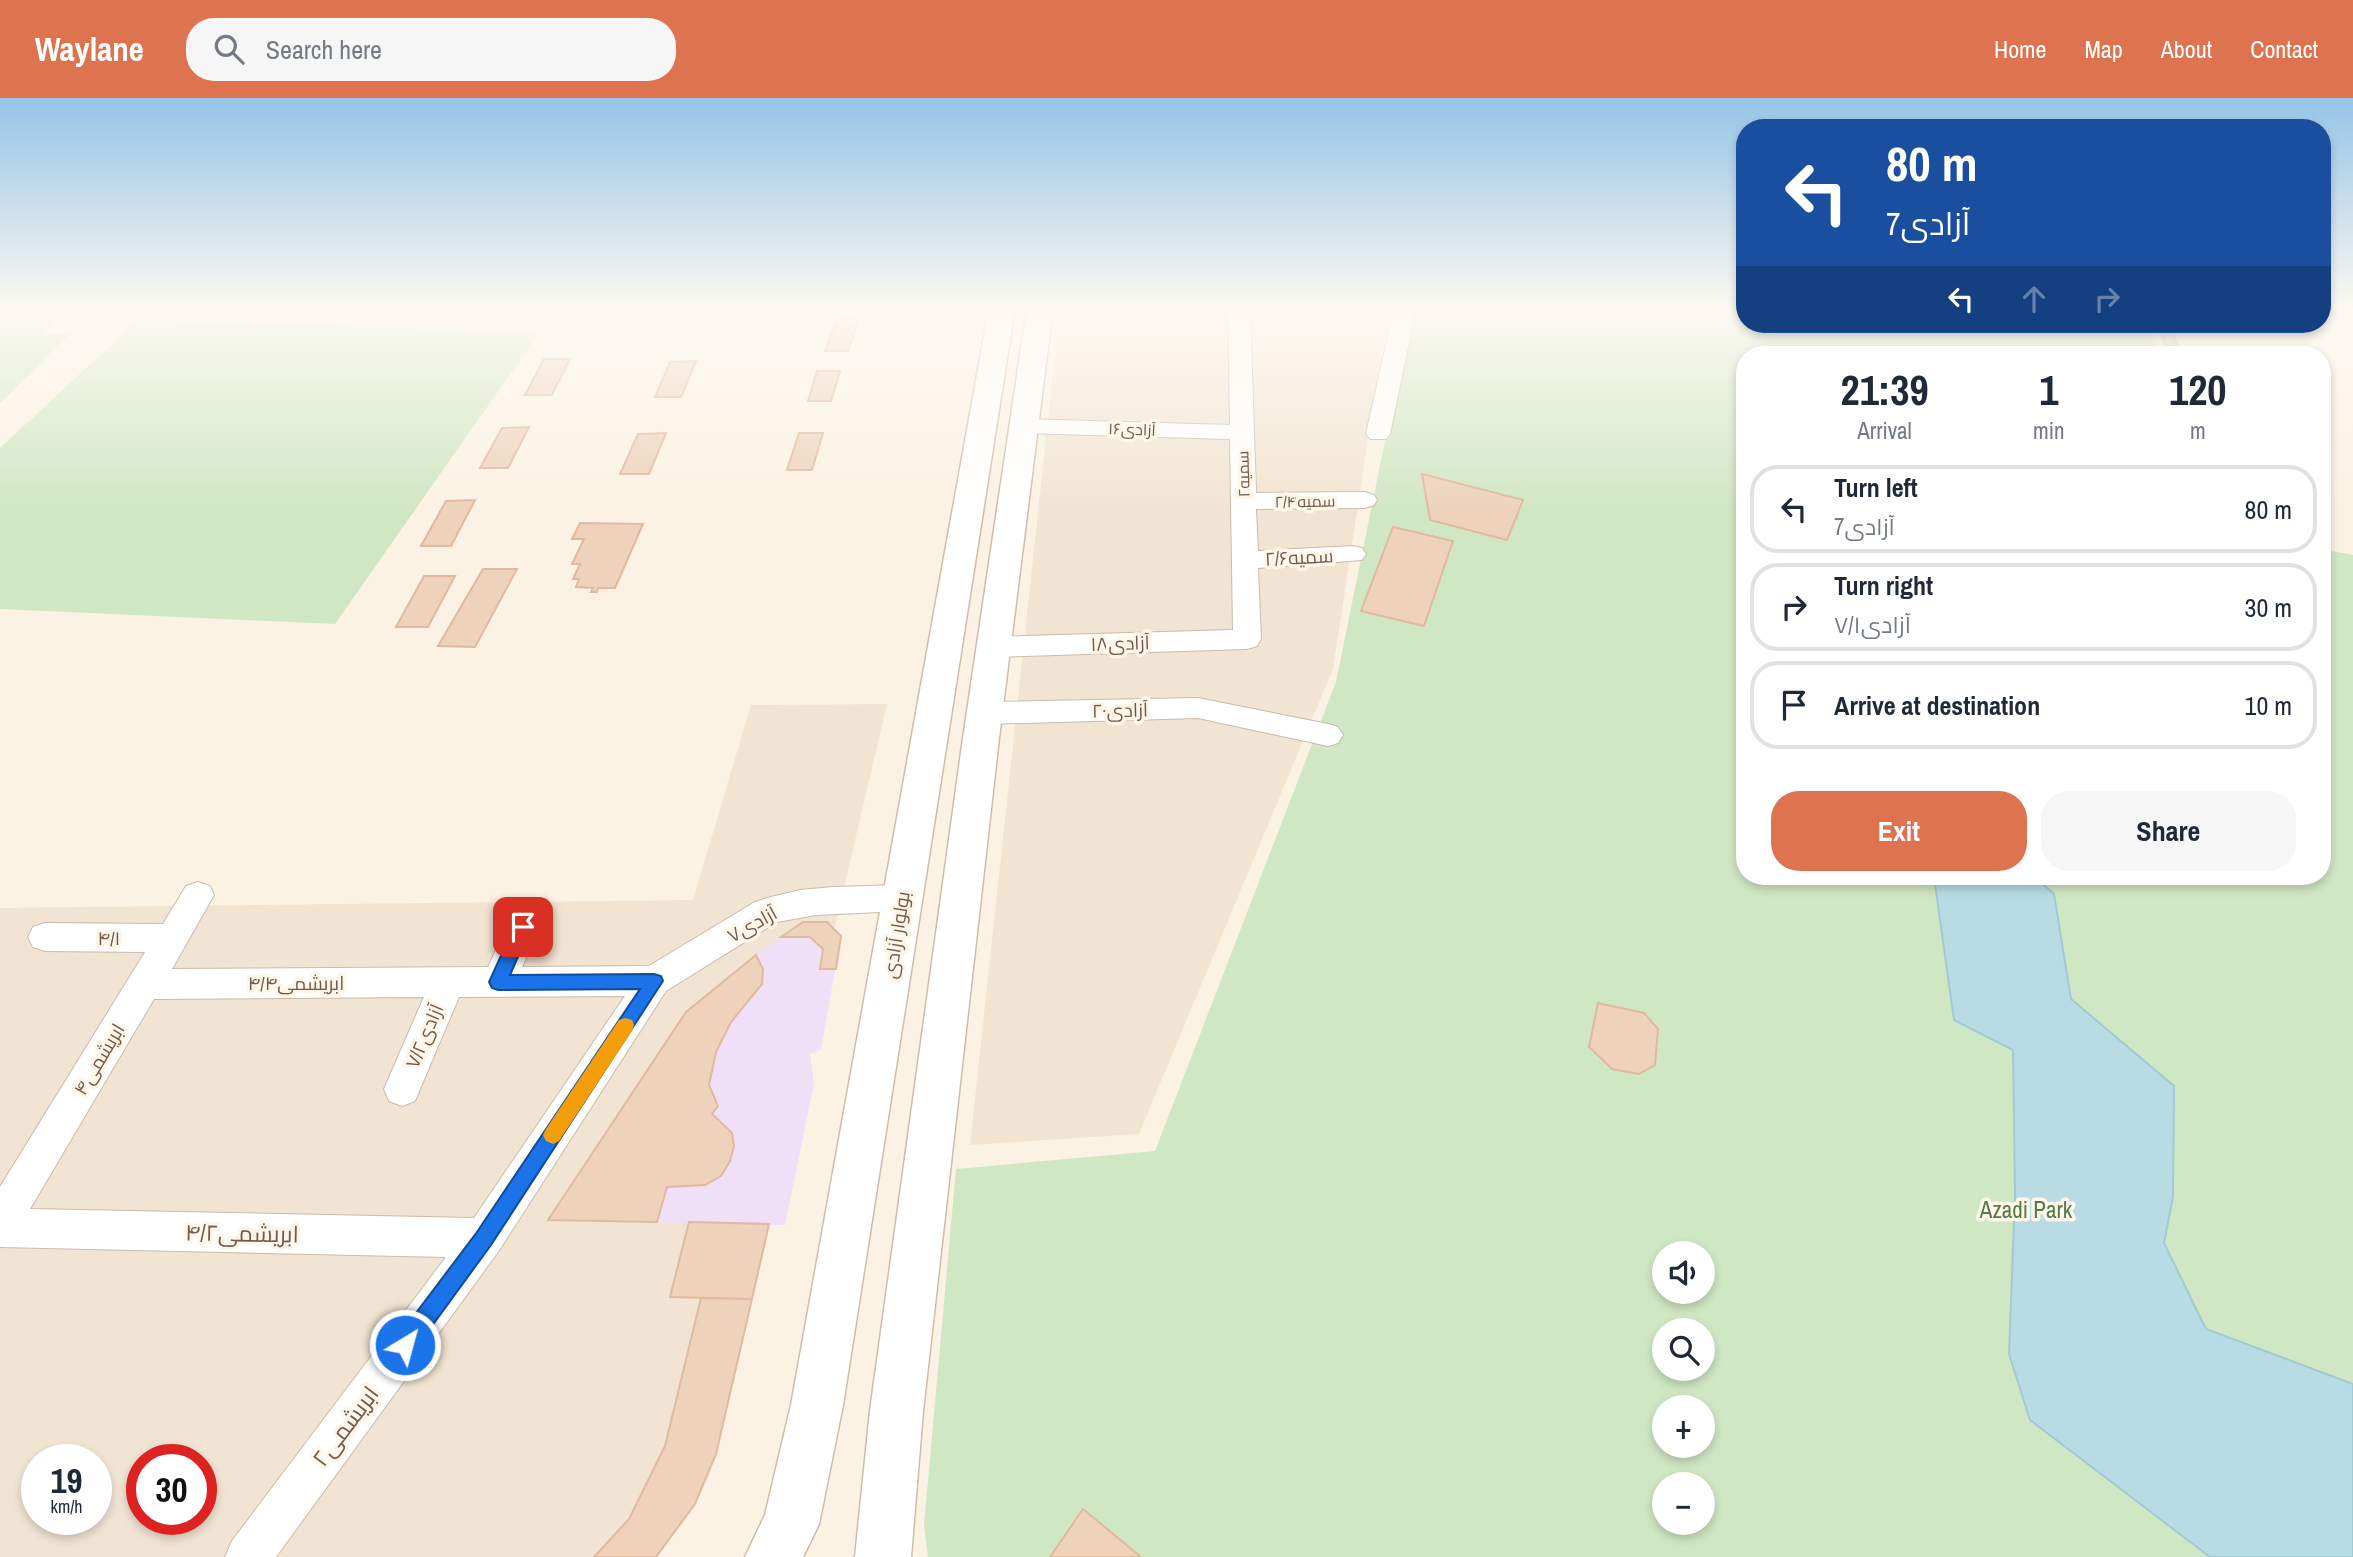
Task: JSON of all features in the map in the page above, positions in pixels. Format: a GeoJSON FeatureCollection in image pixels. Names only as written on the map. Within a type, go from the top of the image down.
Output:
{"type":"FeatureCollection","features":[{"type":"Feature","properties":{"kind":"main road","name":"بولوار آزادی"},"geometry":{"type":"LineString","coordinates":[[786,1546],[817,1405],[990,376]]}},
{"type":"Feature","properties":{"kind":"main road"},"geometry":{"type":"LineString","coordinates":[[882,1557],[893,1439],[929,1170],[950,978],[1030,376]]}},
{"type":"Feature","properties":{"kind":"main road"},"geometry":{"type":"LineString","coordinates":[[985,402],[1024,415]]}},
{"type":"Feature","properties":{"kind":"street","name":"۲سمیه"},"geometry":{"type":"LineString","coordinates":[[1241,376],[1247,639]]}},
{"type":"Feature","properties":{"kind":"street"},"geometry":{"type":"LineString","coordinates":[[1378,434],[1390,376]]}},
{"type":"Feature","properties":{"kind":"street","name":"آزادی۱۶"},"geometry":{"type":"LineString","coordinates":[[1024,415],[1242,432]]}},
{"type":"Feature","properties":{"kind":"street","name":"سمیه۲/۴"},"geometry":{"type":"LineString","coordinates":[[1244,502],[1365,500]]}},
{"type":"Feature","properties":{"kind":"street","name":"سمیه۲/۶"},"geometry":{"type":"LineString","coordinates":[[1245,560],[1353,554]]}},
{"type":"Feature","properties":{"kind":"street","name":"آزادی۱۸"},"geometry":{"type":"LineString","coordinates":[[993,647],[1247,639]]}},
{"type":"Feature","properties":{"kind":"street","name":"آزادی۲۰"},"geometry":{"type":"LineString","coordinates":[[986,713],[1198,708],[1254,722],[1328,735]]}},
{"type":"Feature","properties":{"kind":"street","name":"ابریشمی۴"},"geometry":{"type":"LineString","coordinates":[[0,1226],[198,895]]}},
{"type":"Feature","properties":{"kind":"street","name":"آزادی۷"},"geometry":{"type":"LineString","coordinates":[[654,981],[767,912],[799,902],[901,898]]}},
{"type":"Feature","properties":{"kind":"street"},"geometry":{"type":"LineString","coordinates":[[498,982],[523,927]]}},
{"type":"Feature","properties":{"kind":"street","name":"۴/۱"},"geometry":{"type":"LineString","coordinates":[[45,937],[173,938]]}},
{"type":"Feature","properties":{"kind":"street","name":"ابریشمی۴/۴"},"geometry":{"type":"LineString","coordinates":[[145,984],[654,981]]}},
{"type":"Feature","properties":{"kind":"street","name":"ابریشمی۲"},"geometry":{"type":"LineString","coordinates":[[248,1557],[484,1238],[654,981]]}},
{"type":"Feature","properties":{"kind":"street","name":"۷/۲آزادی"},"geometry":{"type":"LineString","coordinates":[[401,1089],[447,983]]}},
{"type":"Feature","properties":{"kind":"street","name":"ابریشمی۴/۲"},"geometry":{"type":"LineString","coordinates":[[0,1226],[484,1238]]}},
{"type":"Feature","properties":{"kind":"shaded area"},"geometry":{"type":"Polygon","coordinates":[[[1053,376],[1378,376],[1333,669],[1139,1134],[970,1145],[1053,376]]]}},
{"type":"Feature","properties":{"kind":"shaded area"},"geometry":{"type":"Polygon","coordinates":[[[887,704],[707,1472],[633,1557],[0,1557],[0,908],[693,900],[751,705],[887,704]]]}},
{"type":"Feature","properties":{"kind":"shaded area"},"geometry":{"type":"Polygon","coordinates":[[[803,922],[827,922],[841,936],[821,1050],[810,1054],[814,1084],[785,1225],[548,1220],[686,1012],[756,955],[803,922]]]}},
{"type":"Feature","properties":{"kind":"green space"},"geometry":{"type":"Polygon","coordinates":[[[0,376],[27,376],[0,403],[0,376]]]}},
{"type":"Feature","properties":{"kind":"green space"},"geometry":{"type":"Polygon","coordinates":[[[77,376],[509,376],[335,624],[0,609],[0,448],[77,376]]]}},
{"type":"Feature","properties":{"kind":"green space","name":"Azadi Park"},"geometry":{"type":"Polygon","coordinates":[[[1398,376],[1736,376],[1736,885],[2331,885],[2331,551],[2353,555],[2353,1557],[928,1557],[924,1525],[956,1169],[1155,1151],[1336,682],[1398,376]]]}},
{"type":"Feature","properties":{"kind":"water"},"geometry":{"type":"Polygon","coordinates":[[[1935,885],[2044,885],[2054,894],[2071,999],[2174,1086],[2173,1197],[2164,1243],[2206,1329],[2353,1384],[2353,1557],[2210,1557],[2030,1420],[2009,1354],[2015,1194],[2013,1050],[1954,1020],[1935,885]]]}},
{"type":"Feature","properties":{"kind":"building"},"geometry":{"type":"Polygon","coordinates":[[[535,376],[561,376],[552,395],[525,395],[535,376]]]}},
{"type":"Feature","properties":{"kind":"building"},"geometry":{"type":"Polygon","coordinates":[[[664,376],[690,376],[681,397],[655,397],[664,376]]]}},
{"type":"Feature","properties":{"kind":"building"},"geometry":{"type":"Polygon","coordinates":[[[815,376],[838,376],[831,401],[808,401],[815,376]]]}},
{"type":"Feature","properties":{"kind":"building"},"geometry":{"type":"Polygon","coordinates":[[[529,427],[508,468],[480,468],[502,428],[529,427]]]}},
{"type":"Feature","properties":{"kind":"building"},"geometry":{"type":"Polygon","coordinates":[[[666,433],[649,474],[620,474],[638,434],[666,433]]]}},
{"type":"Feature","properties":{"kind":"building"},"geometry":{"type":"Polygon","coordinates":[[[799,433],[823,433],[812,470],[787,470],[799,433]]]}},
{"type":"Feature","properties":{"kind":"building"},"geometry":{"type":"Polygon","coordinates":[[[1422,474],[1523,500],[1507,540],[1430,520],[1422,474]]]}},
{"type":"Feature","properties":{"kind":"building"},"geometry":{"type":"Polygon","coordinates":[[[475,500],[451,546],[421,546],[446,501],[475,500]]]}},
{"type":"Feature","properties":{"kind":"building"},"geometry":{"type":"Polygon","coordinates":[[[580,523],[643,524],[615,588],[598,588],[597,592],[591,592],[593,588],[576,587],[579,579],[573,579],[580,564],[572,564],[584,539],[572,539],[580,523]]]}},
{"type":"Feature","properties":{"kind":"building"},"geometry":{"type":"Polygon","coordinates":[[[1393,527],[1453,541],[1424,626],[1361,611],[1393,527]]]}},
{"type":"Feature","properties":{"kind":"building"},"geometry":{"type":"Polygon","coordinates":[[[483,569],[517,569],[475,647],[438,646],[483,569]]]}},
{"type":"Feature","properties":{"kind":"building"},"geometry":{"type":"Polygon","coordinates":[[[424,576],[455,576],[428,627],[396,627],[424,576]]]}},
{"type":"Feature","properties":{"kind":"building"},"geometry":{"type":"Polygon","coordinates":[[[803,922],[827,922],[841,936],[836,969],[820,969],[823,949],[810,937],[781,937],[803,922]]]}},
{"type":"Feature","properties":{"kind":"building"},"geometry":{"type":"Polygon","coordinates":[[[756,955],[763,969],[762,984],[731,1022],[716,1052],[709,1085],[718,1106],[712,1114],[732,1133],[734,1146],[730,1161],[721,1176],[705,1185],[667,1187],[657,1222],[548,1220],[686,1012],[756,955]]]}},
{"type":"Feature","properties":{"kind":"building"},"geometry":{"type":"Polygon","coordinates":[[[1598,1003],[1644,1013],[1658,1029],[1655,1065],[1639,1074],[1612,1069],[1589,1047],[1598,1003]]]}},
{"type":"Feature","properties":{"kind":"building"},"geometry":{"type":"Polygon","coordinates":[[[689,1222],[769,1224],[752,1299],[670,1297],[689,1222]]]}},
{"type":"Feature","properties":{"kind":"building"},"geometry":{"type":"Polygon","coordinates":[[[701,1298],[752,1299],[716,1454],[695,1504],[656,1557],[594,1557],[629,1519],[665,1446],[701,1298]]]}},
{"type":"Feature","properties":{"kind":"building"},"geometry":{"type":"Polygon","coordinates":[[[1083,1509],[1141,1557],[1050,1557],[1083,1509]]]}},
{"type":"Feature","properties":{"kind":"slow traffic"},"geometry":{"type":"LineString","coordinates":[[553,1135],[625,1025]]}},
{"type":"Feature","properties":{"kind":"route"},"geometry":{"type":"LineString","coordinates":[[405,1345],[484,1238],[654,981],[498,982],[523,927]]}}]}
